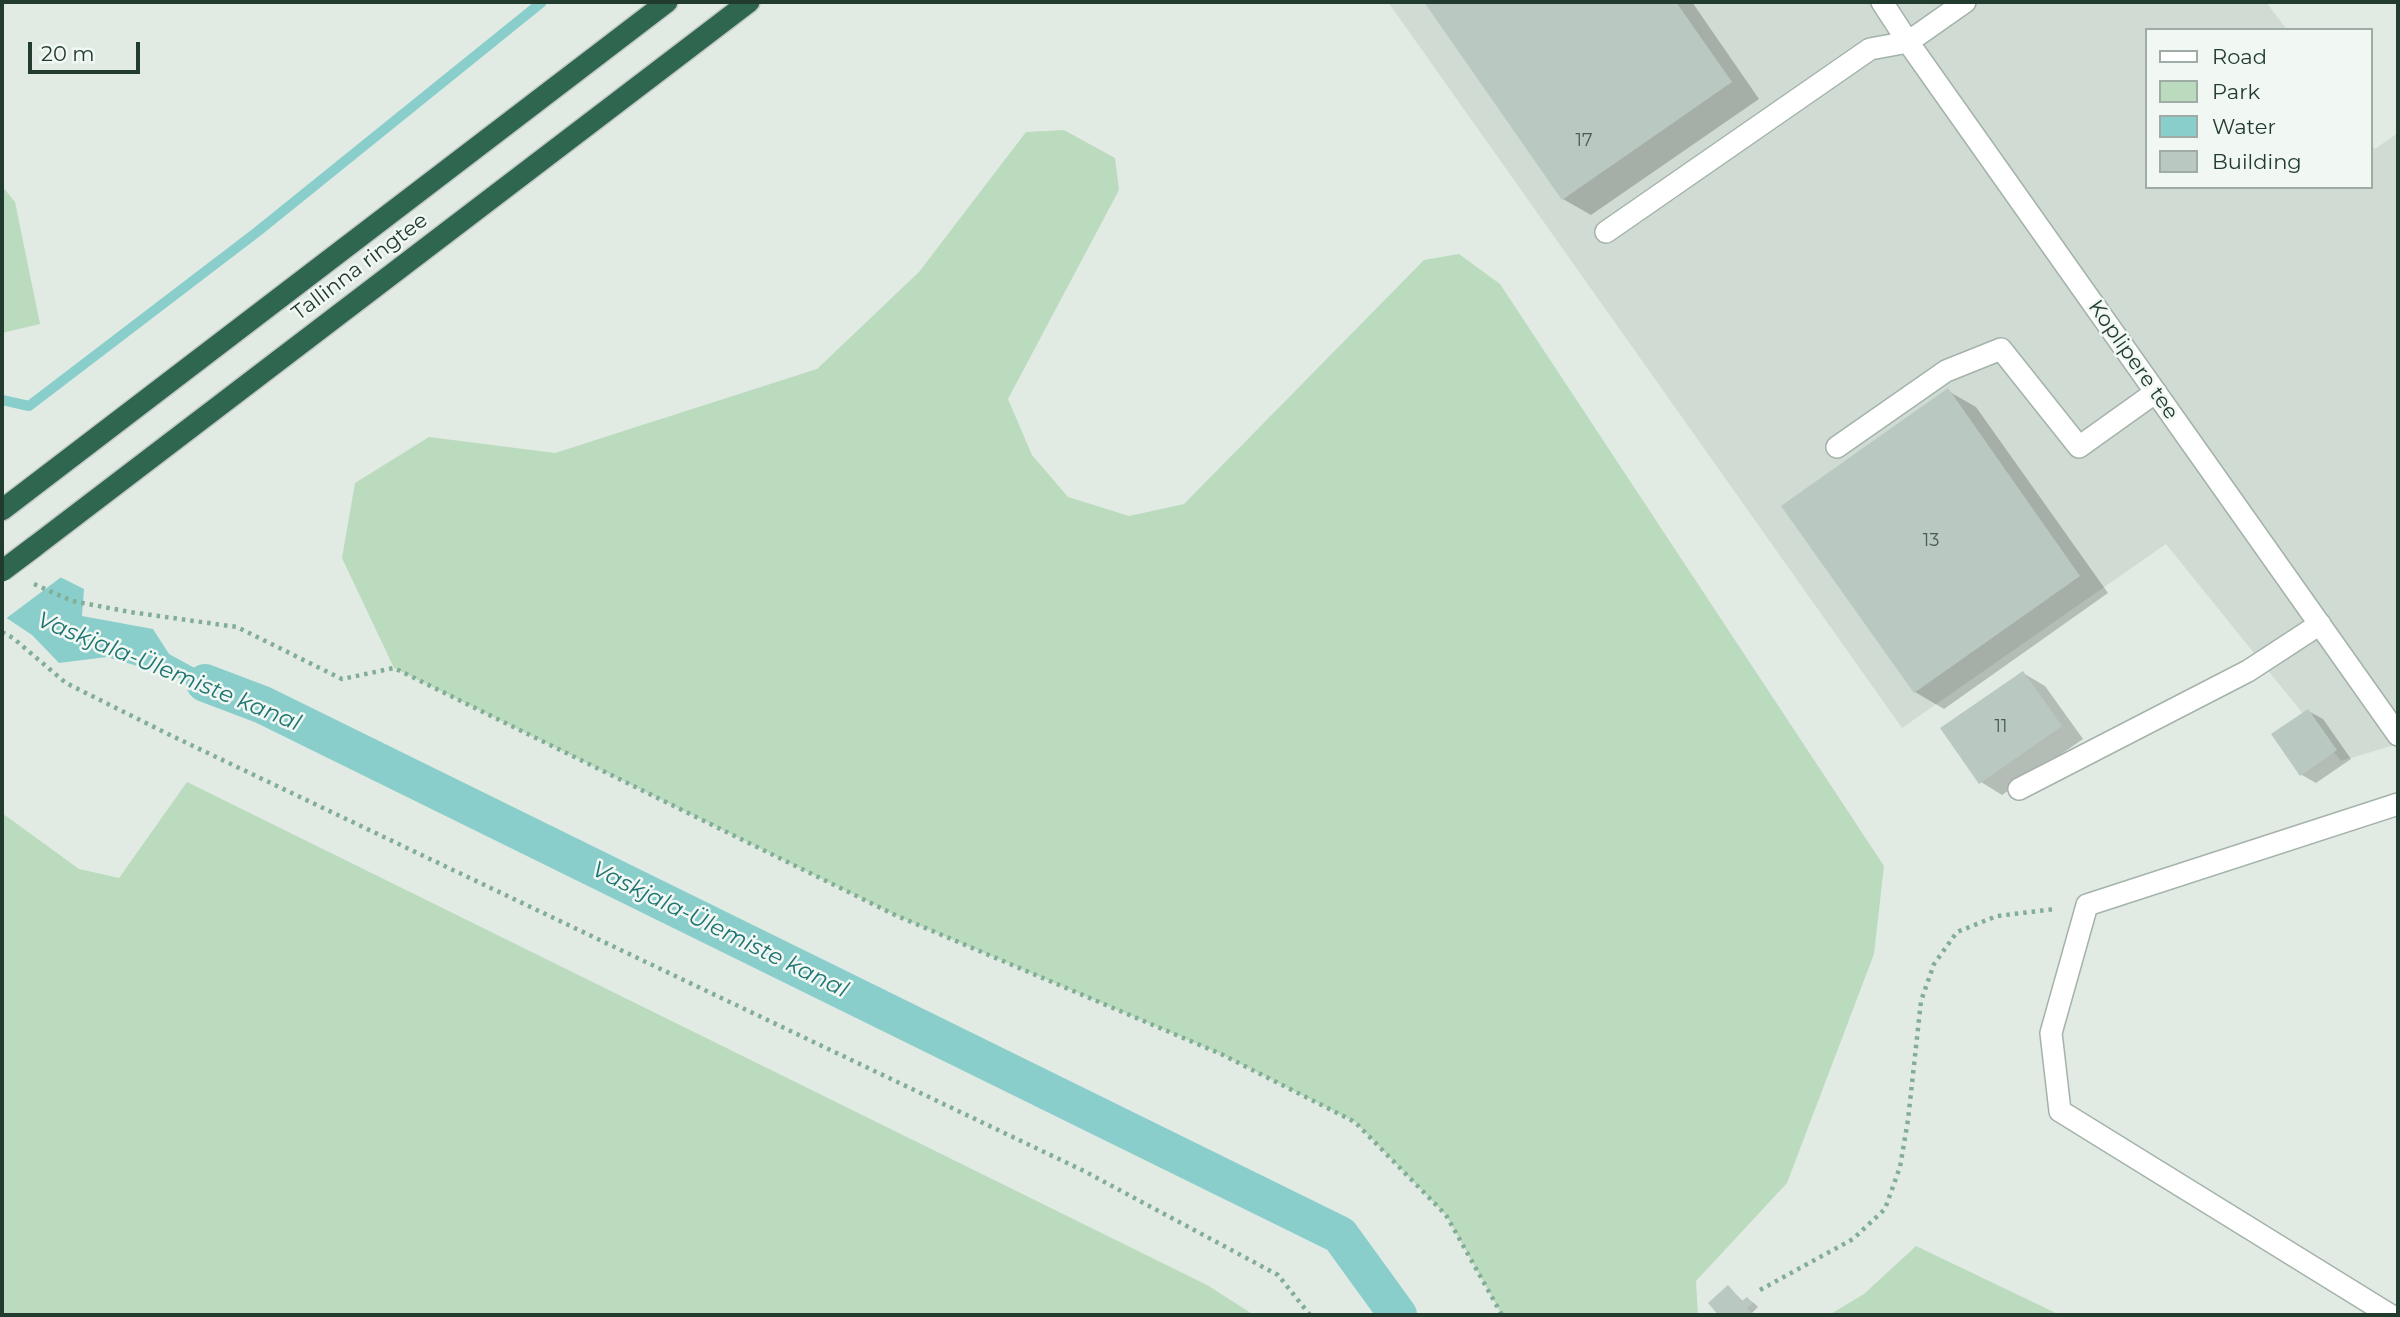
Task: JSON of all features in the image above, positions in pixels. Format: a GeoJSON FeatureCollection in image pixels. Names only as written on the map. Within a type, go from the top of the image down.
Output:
{"type":"FeatureCollection","features":[{"type":"Feature","properties":{"kind":"highway","name":"Tallinna ringtee"},"geometry":{"type":"LineString","coordinates":[[2,510],[667,2]]}},
{"type":"Feature","properties":{"kind":"highway","name":"Tallinna ringtee"},"geometry":{"type":"LineString","coordinates":[[2,572],[749,2]]}},
{"type":"Feature","properties":{"kind":"lane","name":"Koplipere tee"},"geometry":{"type":"LineString","coordinates":[[1882,2],[2398,735]]}},
{"type":"Feature","properties":{"kind":"lane"},"geometry":{"type":"LineString","coordinates":[[1606,232],[1870,49],[1908,42],[1965,2]]}},
{"type":"Feature","properties":{"kind":"lane"},"geometry":{"type":"LineString","coordinates":[[1838,447],[1946,371],[2001,349],[2079,447],[2156,392]]}},
{"type":"Feature","properties":{"kind":"lane"},"geometry":{"type":"LineString","coordinates":[[2019,789],[2248,671],[2320,624]]}},
{"type":"Feature","properties":{"kind":"lane"},"geometry":{"type":"LineString","coordinates":[[2390,1315],[2060,1111],[2051,1033],[2087,905],[2398,804]]}},
{"type":"Feature","properties":{"kind":"path"},"geometry":{"type":"LineString","coordinates":[[25,579],[72,601],[130,612],[237,626],[342,679],[394,668],[895,915],[1221,1054],[1355,1122],[1446,1215],[1502,1315]]}},
{"type":"Feature","properties":{"kind":"path"},"geometry":{"type":"LineString","coordinates":[[2,632],[13,638],[66,683],[167,734],[1084,1171],[1278,1275],[1310,1315]]}},
{"type":"Feature","properties":{"kind":"path"},"geometry":{"type":"LineString","coordinates":[[1759,1290],[1853,1239],[1885,1209],[1900,1167],[1921,1001],[1934,964],[1956,932],[1997,916],[2087,905]]}},
{"type":"Feature","properties":{"kind":"shaded area"},"geometry":{"type":"Polygon","coordinates":[[[1388,2],[2266,2],[2286,28],[2144,28],[2144,189],[2372,189],[2372,145],[2375,149],[2398,133],[2398,744],[2341,761],[2166,544],[1902,728],[1388,2]]]}},
{"type":"Feature","properties":{"kind":"green space"},"geometry":{"type":"Polygon","coordinates":[[[1064,130],[1115,158],[1119,190],[1008,399],[1032,455],[1068,497],[1129,516],[1184,504],[1424,260],[1459,254],[1500,284],[1884,866],[1874,954],[1787,1183],[1696,1281],[1698,1315],[1502,1315],[1446,1215],[1355,1122],[1221,1054],[895,915],[394,668],[342,558],[355,483],[429,437],[555,453],[817,369],[919,272],[1026,132],[1064,130]]]}},
{"type":"Feature","properties":{"kind":"green space"},"geometry":{"type":"Polygon","coordinates":[[[2,186],[15,202],[40,324],[2,333],[2,186]]]}},
{"type":"Feature","properties":{"kind":"green space"},"geometry":{"type":"Polygon","coordinates":[[[187,782],[1207,1285],[1254,1315],[2,1315],[2,813],[79,869],[119,878],[187,782]]]}},
{"type":"Feature","properties":{"kind":"green space"},"geometry":{"type":"Polygon","coordinates":[[[1916,1246],[2060,1315],[1829,1315],[1864,1294],[1916,1246]]]}},
{"type":"Feature","properties":{"kind":"water"},"geometry":{"type":"Polygon","coordinates":[[[2,548],[84,589],[82,616],[153,629],[169,654],[255,701],[107,657],[59,663],[32,635],[2,615],[2,548]]]}},
{"type":"Feature","properties":{"kind":"pier"},"geometry":{"type":"Polygon","coordinates":[[[2,544],[64,575],[4,620],[2,619],[2,544]]]}},
{"type":"Feature","properties":{"kind":"building"},"geometry":{"type":"Polygon","coordinates":[[[1424,2],[1676,2],[1732,82],[1562,200],[1424,2]]]}},
{"type":"Feature","properties":{"kind":"building"},"geometry":{"type":"Polygon","coordinates":[[[1948,388],[2080,576],[1914,693],[1781,506],[1948,388]]]}},
{"type":"Feature","properties":{"kind":"building"},"geometry":{"type":"Polygon","coordinates":[[[2023,671],[2062,726],[1979,784],[1940,728],[2023,671]]]}},
{"type":"Feature","properties":{"kind":"building"},"geometry":{"type":"Polygon","coordinates":[[[2308,709],[2337,750],[2300,776],[2271,734],[2308,709]]]}},
{"type":"Feature","properties":{"kind":"building"},"geometry":{"type":"Polygon","coordinates":[[[1728,1285],[1742,1301],[1747,1297],[1753,1303],[1747,1308],[1753,1315],[1718,1315],[1708,1303],[1728,1285]]]}},
{"type":"Feature","properties":{"kind":"waterway"},"geometry":{"type":"LineString","coordinates":[[2,400],[29,406],[257,232],[542,2]]}},
{"type":"Feature","properties":{"kind":"waterway","name":"Vaskjala-Ülemiste kanal"},"geometry":{"type":"LineString","coordinates":[[205,683],[263,705],[1340,1235],[1398,1315]]}}]}
